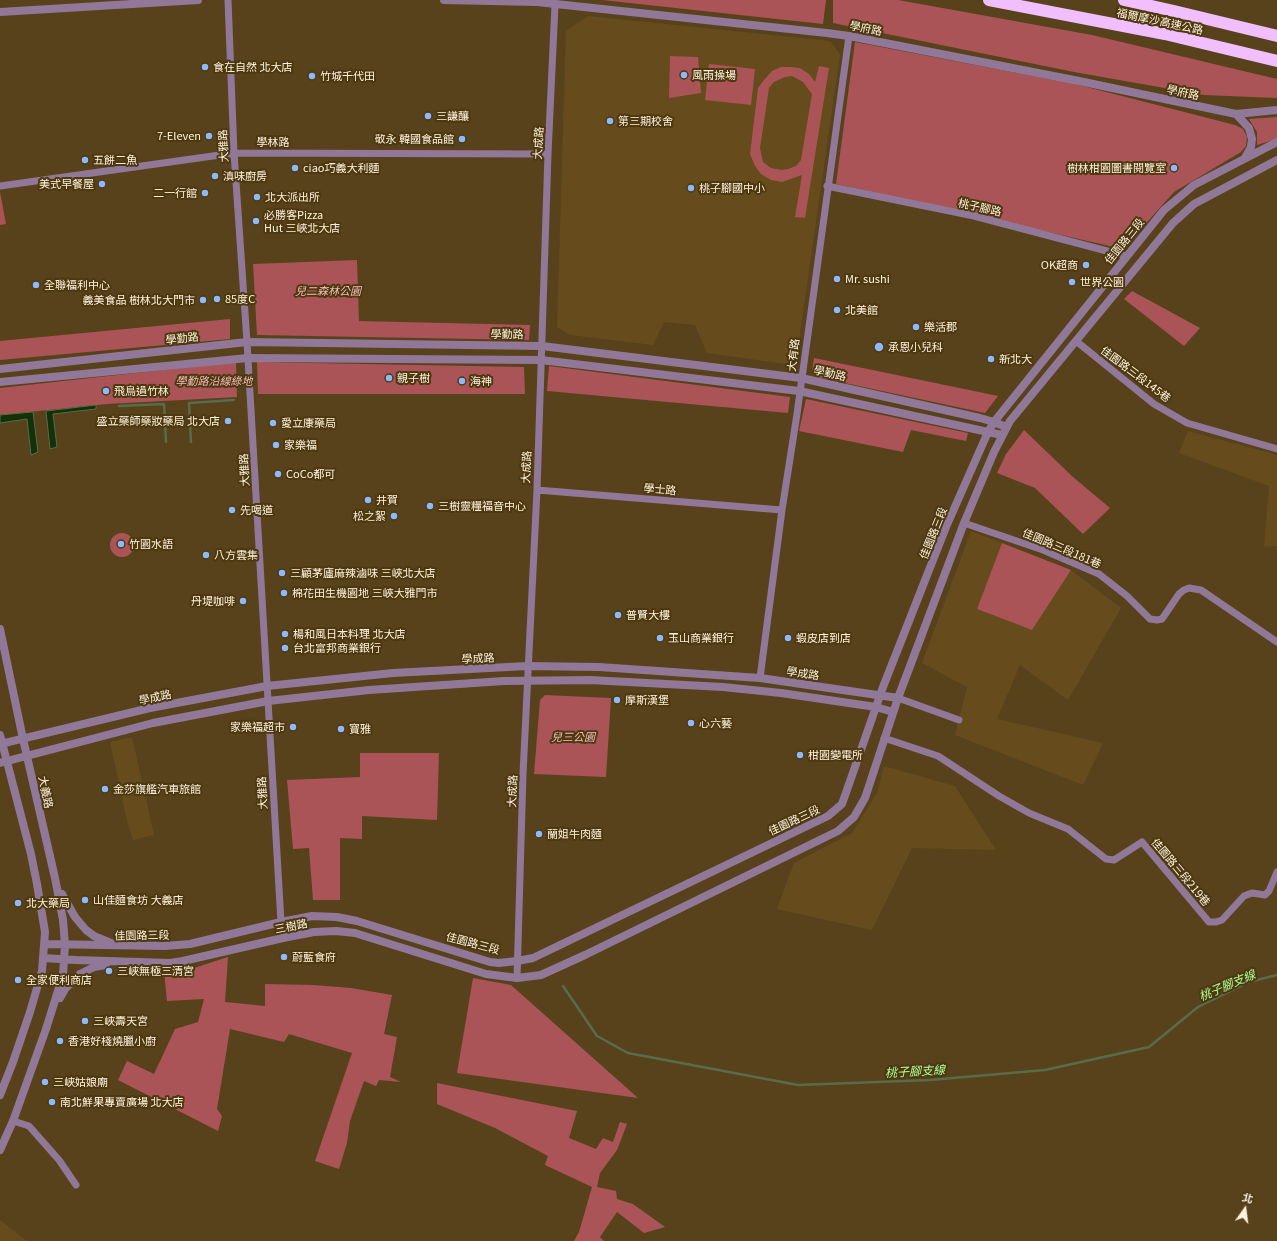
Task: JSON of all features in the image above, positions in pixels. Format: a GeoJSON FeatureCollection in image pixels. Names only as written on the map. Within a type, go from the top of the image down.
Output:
{"type":"FeatureCollection","features":[{"type":"Feature","properties":{"kind":"highway","name":"福爾摩沙高速公路"},"geometry":{"type":"LineString","coordinates":[[989,0],[1166,34],[1277,62]]}},
{"type":"Feature","properties":{"kind":"highway","name":"福爾摩沙高速公路"},"geometry":{"type":"LineString","coordinates":[[1124,0],[1277,36]]}},
{"type":"Feature","properties":{"kind":"street"},"geometry":{"type":"LineString","coordinates":[[0,12],[88,3],[198,0]]}},
{"type":"Feature","properties":{"kind":"street","name":"大雅路"},"geometry":{"type":"LineString","coordinates":[[228,0],[234,153],[248,358],[283,938]]}},
{"type":"Feature","properties":{"kind":"street","name":"學府路"},"geometry":{"type":"LineString","coordinates":[[444,0],[537,2],[849,36],[1079,81],[1236,114],[1277,110]]}},
{"type":"Feature","properties":{"kind":"street","name":"大成路"},"geometry":{"type":"LineString","coordinates":[[517,978],[527,666],[536,490],[555,5]]}},
{"type":"Feature","properties":{"kind":"street","name":"大有路"},"geometry":{"type":"LineString","coordinates":[[760,678],[782,510],[849,36]]}},
{"type":"Feature","properties":{"kind":"street"},"geometry":{"type":"LineString","coordinates":[[1236,114],[1249,128],[1252,139],[1251,147],[1245,158]]}},
{"type":"Feature","properties":{"kind":"street","name":"佳園路三段"},"geometry":{"type":"LineString","coordinates":[[44,944],[165,946],[190,944],[312,916],[337,917],[357,921],[490,962],[499,963],[517,961],[532,958],[828,816],[842,804],[880,695],[946,526],[988,432],[994,422],[1164,210],[1194,185],[1277,142]]}},
{"type":"Feature","properties":{"kind":"street","name":"學林路"},"geometry":{"type":"LineString","coordinates":[[0,186],[234,153],[548,154]]}},
{"type":"Feature","properties":{"kind":"street"},"geometry":{"type":"LineString","coordinates":[[517,978],[541,975],[585,955],[838,831],[854,817],[865,798],[898,698],[964,522],[1006,427],[1173,223],[1194,204],[1277,160]]}},
{"type":"Feature","properties":{"kind":"street","name":"桃子腳路"},"geometry":{"type":"LineString","coordinates":[[827,186],[974,216],[1126,256]]}},
{"type":"Feature","properties":{"kind":"street","name":"佳園路三段145巷"},"geometry":{"type":"LineString","coordinates":[[1076,341],[1154,404],[1187,423],[1277,449]]}},
{"type":"Feature","properties":{"kind":"street","name":"學勤路"},"geometry":{"type":"LineString","coordinates":[[0,369],[247,342],[542,346],[801,378],[994,422],[1006,427]]}},
{"type":"Feature","properties":{"kind":"street"},"geometry":{"type":"LineString","coordinates":[[0,382],[248,358],[541,360],[799,392],[1002,435]]}},
{"type":"Feature","properties":{"kind":"street","name":"學士路"},"geometry":{"type":"LineString","coordinates":[[536,490],[782,510]]}},
{"type":"Feature","properties":{"kind":"street","name":"佳園路三段181巷"},"geometry":{"type":"LineString","coordinates":[[964,522],[1043,550],[1099,574],[1127,596],[1150,618],[1157,620],[1162,619],[1178,594],[1184,590],[1189,588],[1201,590],[1277,642]]}},
{"type":"Feature","properties":{"kind":"street","name":"大義路"},"geometry":{"type":"LineString","coordinates":[[0,629],[23,739],[55,878],[63,920],[65,944],[64,960]]}},
{"type":"Feature","properties":{"kind":"street","name":"學成路"},"geometry":{"type":"LineString","coordinates":[[1,741],[23,739],[150,708],[267,686],[393,673],[527,666],[599,667],[760,678],[898,698],[959,720]]}},
{"type":"Feature","properties":{"kind":"street","name":"學成路"},"geometry":{"type":"LineString","coordinates":[[3,762],[153,723],[268,701],[369,690],[527,681],[590,680],[723,687],[781,693],[876,707],[893,712]]}},
{"type":"Feature","properties":{"kind":"street","name":"佳園路三段219巷"},"geometry":{"type":"LineString","coordinates":[[884,738],[938,756],[999,796],[1029,813],[1068,829],[1106,859],[1114,860],[1142,842],[1209,922],[1222,920],[1244,896],[1252,894],[1265,895],[1269,892],[1277,872]]}},
{"type":"Feature","properties":{"kind":"street"},"geometry":{"type":"LineString","coordinates":[[0,1095],[30,1012],[42,971],[44,958],[44,925],[37,884],[3,762],[1,741]]}},
{"type":"Feature","properties":{"kind":"street"},"geometry":{"type":"LineString","coordinates":[[55,878],[65,902],[86,930],[105,941],[123,946]]}},
{"type":"Feature","properties":{"kind":"street","name":"三樹路"},"geometry":{"type":"LineString","coordinates":[[44,958],[64,960],[170,963],[314,932],[336,931],[355,933],[486,974],[517,978]]}},
{"type":"Feature","properties":{"kind":"street"},"geometry":{"type":"LineString","coordinates":[[0,1150],[13,1120],[46,1029],[63,975],[64,960]]}},
{"type":"Feature","properties":{"kind":"street"},"geometry":{"type":"LineString","coordinates":[[46,1029],[65,989],[80,974],[94,967],[135,961]]}},
{"type":"Feature","properties":{"kind":"street"},"geometry":{"type":"LineString","coordinates":[[13,1120],[30,1126],[60,1160],[76,1185]]}},
{"type":"Feature","properties":{"kind":"shaded area","name":"桃子腳國中小"},"geometry":{"type":"Polygon","coordinates":[[[588,16],[830,41],[840,54],[797,354],[786,364],[707,353],[695,325],[664,322],[653,345],[570,335],[557,327],[566,31],[588,16]]]}},
{"type":"Feature","properties":{"kind":"shaded area"},"geometry":{"type":"Polygon","coordinates":[[[96,405],[96,409],[53,414],[57,447],[50,449],[46,411],[96,405]]]}},
{"type":"Feature","properties":{"kind":"shaded area"},"geometry":{"type":"Polygon","coordinates":[[[33,412],[38,452],[31,455],[27,419],[0,423],[0,415],[33,412]]]}},
{"type":"Feature","properties":{"kind":"shaded area"},"geometry":{"type":"Polygon","coordinates":[[[1188,431],[1277,455],[1277,546],[1264,547],[1269,486],[1179,453],[1188,431]]]}},
{"type":"Feature","properties":{"kind":"shaded area"},"geometry":{"type":"Polygon","coordinates":[[[971,531],[1002,543],[977,609],[1032,630],[1071,570],[1121,608],[1068,700],[1020,665],[997,719],[1103,743],[1083,785],[955,735],[967,687],[922,663],[971,531]]]}},
{"type":"Feature","properties":{"kind":"shaded area"},"geometry":{"type":"Polygon","coordinates":[[[132,737],[154,835],[133,840],[127,821],[110,742],[132,737]]]}},
{"type":"Feature","properties":{"kind":"shaded area"},"geometry":{"type":"Polygon","coordinates":[[[884,766],[955,786],[996,850],[912,848],[872,930],[777,909],[794,863],[852,833],[877,793],[884,766]]]}},
{"type":"Feature","properties":{"kind":"shaded area"},"geometry":{"type":"Polygon","coordinates":[[[0,1220],[27,1241],[0,1241],[0,1220]]]}},
{"type":"Feature","properties":{"kind":"green space"},"geometry":{"type":"Polygon","coordinates":[[[602,0],[826,0],[823,24],[602,0]]]}},
{"type":"Feature","properties":{"kind":"green space"},"geometry":{"type":"Polygon","coordinates":[[[833,0],[898,0],[1092,35],[1277,79],[1277,98],[1204,95],[1074,72],[833,23],[833,0]]]}},
{"type":"Feature","properties":{"kind":"green space"},"geometry":{"type":"Polygon","coordinates":[[[855,42],[1075,84],[1235,125],[1243,129],[1247,137],[1246,146],[1241,152],[1174,192],[1123,249],[836,184],[855,42]]]}},
{"type":"Feature","properties":{"kind":"green space","name":"風雨操場"},"geometry":{"type":"Polygon","coordinates":[[[670,56],[698,57],[701,93],[669,98],[670,56]]]}},
{"type":"Feature","properties":{"kind":"green space"},"geometry":{"type":"Polygon","coordinates":[[[709,64],[755,69],[751,105],[705,100],[709,64]]]}},
{"type":"Feature","properties":{"kind":"green space"},"geometry":{"type":"Polygon","coordinates":[[[819,66],[829,68],[805,218],[795,217],[802,175],[782,182],[771,180],[761,174],[755,166],[750,154],[758,88],[772,71],[781,67],[800,68],[809,74],[815,82],[819,66]],[[792,76],[785,77],[774,82],[769,88],[760,148],[763,162],[771,168],[782,170],[788,169],[796,166],[801,160],[812,94],[803,82],[792,76]]]}},
{"type":"Feature","properties":{"kind":"green space"},"geometry":{"type":"Polygon","coordinates":[[[1277,117],[1277,139],[1257,145],[1257,132],[1249,119],[1277,117]]]}},
{"type":"Feature","properties":{"kind":"green space"},"geometry":{"type":"Polygon","coordinates":[[[0,192],[6,224],[0,225],[0,192]]]}},
{"type":"Feature","properties":{"kind":"green space","name":"兒二森林公園"},"geometry":{"type":"Polygon","coordinates":[[[357,260],[359,321],[530,325],[529,340],[257,335],[253,264],[357,260]]]}},
{"type":"Feature","properties":{"kind":"green space"},"geometry":{"type":"Polygon","coordinates":[[[1132,291],[1200,328],[1184,346],[1124,299],[1132,291]]]}},
{"type":"Feature","properties":{"kind":"green space","name":"學勤路沿線綠地"},"geometry":{"type":"Polygon","coordinates":[[[230,319],[230,339],[0,360],[0,341],[230,319]]]}},
{"type":"Feature","properties":{"kind":"green space"},"geometry":{"type":"Polygon","coordinates":[[[814,358],[998,396],[985,413],[817,377],[812,372],[814,358]]]}},
{"type":"Feature","properties":{"kind":"green space","name":"學勤路沿線綠地"},"geometry":{"type":"Polygon","coordinates":[[[236,362],[237,397],[107,404],[0,415],[0,388],[236,362]]]}},
{"type":"Feature","properties":{"kind":"green space","name":"學勤路沿線綠地"},"geometry":{"type":"Polygon","coordinates":[[[257,362],[524,367],[525,394],[258,394],[257,362]]]}},
{"type":"Feature","properties":{"kind":"green space"},"geometry":{"type":"Polygon","coordinates":[[[549,366],[790,397],[788,413],[547,391],[549,366]]]}},
{"type":"Feature","properties":{"kind":"green space"},"geometry":{"type":"Polygon","coordinates":[[[806,399],[968,433],[966,441],[911,430],[903,452],[799,431],[806,399]]]}},
{"type":"Feature","properties":{"kind":"green space"},"geometry":{"type":"Polygon","coordinates":[[[1024,430],[1073,477],[1110,508],[1083,534],[1035,488],[997,473],[1006,454],[1024,430]]]}},
{"type":"Feature","properties":{"kind":"green space"},"geometry":{"type":"Polygon","coordinates":[[[122,533],[127,534],[133,540],[133,550],[127,556],[122,557],[117,556],[111,550],[110,545],[111,540],[117,534],[122,533]]]}},
{"type":"Feature","properties":{"kind":"green space"},"geometry":{"type":"Polygon","coordinates":[[[1002,543],[1071,570],[1032,630],[977,609],[1002,543]]]}},
{"type":"Feature","properties":{"kind":"green space","name":"兒三公園"},"geometry":{"type":"Polygon","coordinates":[[[545,695],[611,698],[606,777],[534,774],[540,700],[545,695]]]}},
{"type":"Feature","properties":{"kind":"green space"},"geometry":{"type":"Polygon","coordinates":[[[360,753],[439,753],[437,820],[362,816],[362,839],[340,838],[340,900],[313,900],[309,848],[293,849],[287,780],[360,777],[360,753]]]}},
{"type":"Feature","properties":{"kind":"green space"},"geometry":{"type":"Polygon","coordinates":[[[228,957],[225,1002],[265,1006],[265,984],[313,985],[351,988],[392,995],[384,1034],[397,1037],[390,1077],[401,1082],[379,1080],[376,1086],[364,1081],[350,1121],[347,1143],[339,1169],[315,1161],[352,1053],[289,1034],[284,1042],[230,1029],[217,1109],[222,1116],[218,1131],[118,1080],[127,1061],[154,1074],[175,1029],[198,1022],[204,999],[167,1001],[164,971],[191,969],[228,957]]]}},
{"type":"Feature","properties":{"kind":"green space"},"geometry":{"type":"Polygon","coordinates":[[[473,978],[511,985],[638,1098],[457,1073],[473,978]]]}},
{"type":"Feature","properties":{"kind":"green space"},"geometry":{"type":"Polygon","coordinates":[[[437,1083],[577,1111],[569,1138],[596,1149],[603,1138],[613,1142],[620,1122],[627,1124],[617,1150],[600,1173],[597,1187],[616,1191],[617,1199],[633,1204],[665,1227],[644,1233],[617,1212],[600,1237],[604,1241],[574,1241],[579,1232],[592,1187],[545,1165],[548,1156],[495,1128],[437,1104],[437,1083]]]}},
{"type":"Feature","properties":{"kind":"waterway"},"geometry":{"type":"LineString","coordinates":[[191,442],[189,403],[234,400]]}},
{"type":"Feature","properties":{"kind":"waterway"},"geometry":{"type":"LineString","coordinates":[[119,406],[164,404],[166,442]]}},
{"type":"Feature","properties":{"kind":"waterway","name":"桃子腳支線"},"geometry":{"type":"LineString","coordinates":[[563,986],[597,1036],[628,1053],[798,1085],[930,1080],[1045,1070],[1149,1047],[1198,1007],[1249,982],[1277,975]]}},
{"type":"Feature","properties":{"kind":"place","name":"食在自然 北大店"},"geometry":{"type":"Point","coordinates":[205,67]}},
{"type":"Feature","properties":{"kind":"place","name":"風雨操場"},"geometry":{"type":"Point","coordinates":[684,75]}},
{"type":"Feature","properties":{"kind":"place","name":"竹城千代田"},"geometry":{"type":"Point","coordinates":[312,76]}},
{"type":"Feature","properties":{"kind":"place","name":"三謙釀"},"geometry":{"type":"Point","coordinates":[428,116]}},
{"type":"Feature","properties":{"kind":"place","name":"第三期校舍"},"geometry":{"type":"Point","coordinates":[610,121]}},
{"type":"Feature","properties":{"kind":"place","name":"7-Eleven"},"geometry":{"type":"Point","coordinates":[209,136]}},
{"type":"Feature","properties":{"kind":"place","name":"敬永 韓國食品館"},"geometry":{"type":"Point","coordinates":[462,139]}},
{"type":"Feature","properties":{"kind":"place","name":"五餅二魚"},"geometry":{"type":"Point","coordinates":[85,160]}},
{"type":"Feature","properties":{"kind":"place","name":"ciao巧義大利麵"},"geometry":{"type":"Point","coordinates":[295,168]}},
{"type":"Feature","properties":{"kind":"place","name":"樹林柑園圖書閱覽室"},"geometry":{"type":"Point","coordinates":[1174,168]}},
{"type":"Feature","properties":{"kind":"place","name":"滇味廚房"},"geometry":{"type":"Point","coordinates":[215,176]}},
{"type":"Feature","properties":{"kind":"place","name":"美式早餐屋"},"geometry":{"type":"Point","coordinates":[102,184]}},
{"type":"Feature","properties":{"kind":"place","name":"桃子腳國中小"},"geometry":{"type":"Point","coordinates":[691,188]}},
{"type":"Feature","properties":{"kind":"place","name":"二一行館"},"geometry":{"type":"Point","coordinates":[205,193]}},
{"type":"Feature","properties":{"kind":"place","name":"北大派出所"},"geometry":{"type":"Point","coordinates":[257,197]}},
{"type":"Feature","properties":{"kind":"place","name":"必勝客Pizza Hut 三峽北大店"},"geometry":{"type":"Point","coordinates":[256,221]}},
{"type":"Feature","properties":{"kind":"place","name":"OK超商"},"geometry":{"type":"Point","coordinates":[1086,265]}},
{"type":"Feature","properties":{"kind":"place","name":"Mr. sushi"},"geometry":{"type":"Point","coordinates":[837,279]}},
{"type":"Feature","properties":{"kind":"place","name":"世界公園"},"geometry":{"type":"Point","coordinates":[1072,282]}},
{"type":"Feature","properties":{"kind":"place","name":"全聯福利中心"},"geometry":{"type":"Point","coordinates":[36,285]}},
{"type":"Feature","properties":{"kind":"place","name":"85度C"},"geometry":{"type":"Point","coordinates":[217,299]}},
{"type":"Feature","properties":{"kind":"place","name":"義美食品 樹林北大門市"},"geometry":{"type":"Point","coordinates":[203,300]}},
{"type":"Feature","properties":{"kind":"place","name":"北美館"},"geometry":{"type":"Point","coordinates":[837,310]}},
{"type":"Feature","properties":{"kind":"place","name":"樂活郡"},"geometry":{"type":"Point","coordinates":[916,327]}},
{"type":"Feature","properties":{"kind":"place","name":"承恩小兒科"},"geometry":{"type":"Point","coordinates":[879,347]}},
{"type":"Feature","properties":{"kind":"place","name":"新北大"},"geometry":{"type":"Point","coordinates":[991,359]}},
{"type":"Feature","properties":{"kind":"place","name":"親子樹"},"geometry":{"type":"Point","coordinates":[389,378]}},
{"type":"Feature","properties":{"kind":"place","name":"海神"},"geometry":{"type":"Point","coordinates":[462,381]}},
{"type":"Feature","properties":{"kind":"place","name":"飛鳥過竹林"},"geometry":{"type":"Point","coordinates":[106,391]}},
{"type":"Feature","properties":{"kind":"place","name":"盛立藥師藥妝藥局 北大店"},"geometry":{"type":"Point","coordinates":[228,421]}},
{"type":"Feature","properties":{"kind":"place","name":"愛立康藥局"},"geometry":{"type":"Point","coordinates":[273,423]}},
{"type":"Feature","properties":{"kind":"place","name":"家樂福"},"geometry":{"type":"Point","coordinates":[276,445]}},
{"type":"Feature","properties":{"kind":"place","name":"CoCo都可"},"geometry":{"type":"Point","coordinates":[278,474]}},
{"type":"Feature","properties":{"kind":"place","name":"井賀"},"geometry":{"type":"Point","coordinates":[368,500]}},
{"type":"Feature","properties":{"kind":"place","name":"三樹靈糧福音中心"},"geometry":{"type":"Point","coordinates":[430,506]}},
{"type":"Feature","properties":{"kind":"place","name":"先喝道"},"geometry":{"type":"Point","coordinates":[232,510]}},
{"type":"Feature","properties":{"kind":"place","name":"松之絮"},"geometry":{"type":"Point","coordinates":[394,516]}},
{"type":"Feature","properties":{"kind":"place","name":"竹園水語"},"geometry":{"type":"Point","coordinates":[121,544]}},
{"type":"Feature","properties":{"kind":"place","name":"八方雲集"},"geometry":{"type":"Point","coordinates":[206,555]}},
{"type":"Feature","properties":{"kind":"place","name":"三顧茅廬麻辣滷味 三峽北大店"},"geometry":{"type":"Point","coordinates":[282,573]}},
{"type":"Feature","properties":{"kind":"place","name":"棉花田生機園地 三峽大雅門市"},"geometry":{"type":"Point","coordinates":[284,593]}},
{"type":"Feature","properties":{"kind":"place","name":"丹堤咖啡"},"geometry":{"type":"Point","coordinates":[243,601]}},
{"type":"Feature","properties":{"kind":"place","name":"普賢大樓"},"geometry":{"type":"Point","coordinates":[618,615]}},
{"type":"Feature","properties":{"kind":"place","name":"楊和風日本料理 北大店"},"geometry":{"type":"Point","coordinates":[285,634]}},
{"type":"Feature","properties":{"kind":"place","name":"玉山商業銀行"},"geometry":{"type":"Point","coordinates":[660,638]}},
{"type":"Feature","properties":{"kind":"place","name":"蝦皮店到店"},"geometry":{"type":"Point","coordinates":[788,638]}},
{"type":"Feature","properties":{"kind":"place","name":"台北富邦商業銀行"},"geometry":{"type":"Point","coordinates":[285,648]}},
{"type":"Feature","properties":{"kind":"place","name":"摩斯漢堡"},"geometry":{"type":"Point","coordinates":[617,700]}},
{"type":"Feature","properties":{"kind":"place","name":"心六藝"},"geometry":{"type":"Point","coordinates":[691,723]}},
{"type":"Feature","properties":{"kind":"place","name":"家樂福超市"},"geometry":{"type":"Point","coordinates":[293,727]}},
{"type":"Feature","properties":{"kind":"place","name":"寶雅"},"geometry":{"type":"Point","coordinates":[341,729]}},
{"type":"Feature","properties":{"kind":"place","name":"柑園變電所"},"geometry":{"type":"Point","coordinates":[800,755]}},
{"type":"Feature","properties":{"kind":"place","name":"金莎旗艦汽車旅館"},"geometry":{"type":"Point","coordinates":[105,789]}},
{"type":"Feature","properties":{"kind":"place","name":"蘭姐牛肉麵"},"geometry":{"type":"Point","coordinates":[539,834]}},
{"type":"Feature","properties":{"kind":"place","name":"山佳麵食坊 大義店"},"geometry":{"type":"Point","coordinates":[85,900]}},
{"type":"Feature","properties":{"kind":"place","name":"北大藥局"},"geometry":{"type":"Point","coordinates":[18,903]}},
{"type":"Feature","properties":{"kind":"place","name":"蔚藍食府"},"geometry":{"type":"Point","coordinates":[284,957]}},
{"type":"Feature","properties":{"kind":"place","name":"三峽無極三清宮"},"geometry":{"type":"Point","coordinates":[109,971]}},
{"type":"Feature","properties":{"kind":"place","name":"全家便利商店"},"geometry":{"type":"Point","coordinates":[18,980]}},
{"type":"Feature","properties":{"kind":"place","name":"三峽壽天宮"},"geometry":{"type":"Point","coordinates":[85,1021]}},
{"type":"Feature","properties":{"kind":"place","name":"香港好棧燒臘小廚"},"geometry":{"type":"Point","coordinates":[60,1041]}},
{"type":"Feature","properties":{"kind":"place","name":"三峽姑娘廟"},"geometry":{"type":"Point","coordinates":[45,1082]}},
{"type":"Feature","properties":{"kind":"place","name":"南北鮮果專賣廣場 北大店"},"geometry":{"type":"Point","coordinates":[52,1102]}}]}
